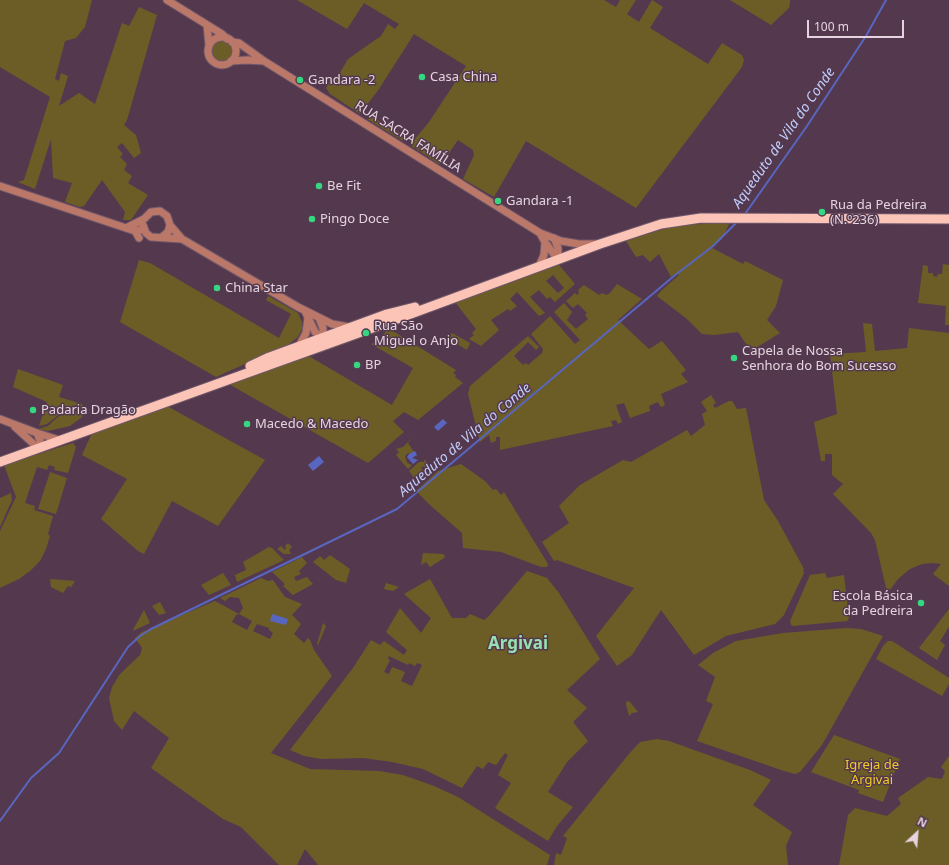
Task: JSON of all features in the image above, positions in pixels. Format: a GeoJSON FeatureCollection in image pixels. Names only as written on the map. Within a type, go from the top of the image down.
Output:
{"type":"FeatureCollection","features":[{"type":"Feature","properties":{"kind":"main road"},"geometry":{"type":"LineString","coordinates":[[0,462],[600,244],[661,224],[701,218],[949,219]]}},
{"type":"Feature","properties":{"kind":"main road"},"geometry":{"type":"LineString","coordinates":[[219,382],[267,358],[387,314],[448,299]]}},
{"type":"Feature","properties":{"kind":"street","name":"RUA SACRA FAMÍLIA"},"geometry":{"type":"LineString","coordinates":[[167,0],[222,34],[229,40],[239,43],[264,61],[540,233],[557,240]]}},
{"type":"Feature","properties":{"kind":"street"},"geometry":{"type":"LineString","coordinates":[[207,26],[209,46],[208,56],[214,63],[223,65],[231,61],[235,49],[229,40],[219,38],[209,46]]}},
{"type":"Feature","properties":{"kind":"street","name":"RUA SACRA FAMÍLIA"},"geometry":{"type":"LineString","coordinates":[[231,61],[264,61]]}},
{"type":"Feature","properties":{"kind":"street"},"geometry":{"type":"LineString","coordinates":[[0,186],[136,231],[144,229]]}},
{"type":"Feature","properties":{"kind":"street"},"geometry":{"type":"LineString","coordinates":[[126,228],[144,219],[151,212],[160,211],[167,216],[170,225],[182,239],[307,314],[332,324],[350,328]]}},
{"type":"Feature","properties":{"kind":"street"},"geometry":{"type":"LineString","coordinates":[[144,219],[144,229],[151,237],[182,239]]}},
{"type":"Feature","properties":{"kind":"street"},"geometry":{"type":"LineString","coordinates":[[162,237],[168,232],[170,225]]}},
{"type":"Feature","properties":{"kind":"street"},"geometry":{"type":"LineString","coordinates":[[136,231],[139,238]]}},
{"type":"Feature","properties":{"kind":"street"},"geometry":{"type":"LineString","coordinates":[[540,233],[558,260]]}},
{"type":"Feature","properties":{"kind":"street"},"geometry":{"type":"LineString","coordinates":[[557,240],[579,244],[600,244]]}},
{"type":"Feature","properties":{"kind":"street"},"geometry":{"type":"LineString","coordinates":[[557,240],[578,252]]}},
{"type":"Feature","properties":{"kind":"street"},"geometry":{"type":"LineString","coordinates":[[557,240],[558,260]]}},
{"type":"Feature","properties":{"kind":"street"},"geometry":{"type":"LineString","coordinates":[[539,266],[544,255],[545,242]]}},
{"type":"Feature","properties":{"kind":"street"},"geometry":{"type":"LineString","coordinates":[[307,314],[322,338],[333,342]]}},
{"type":"Feature","properties":{"kind":"street"},"geometry":{"type":"LineString","coordinates":[[299,346],[306,333],[307,314]]}},
{"type":"Feature","properties":{"kind":"street"},"geometry":{"type":"LineString","coordinates":[[278,362],[294,353],[318,344],[322,338],[323,328],[319,318]]}},
{"type":"Feature","properties":{"kind":"street"},"geometry":{"type":"LineString","coordinates":[[0,419],[59,440]]}},
{"type":"Feature","properties":{"kind":"street"},"geometry":{"type":"LineString","coordinates":[[12,424],[39,447],[40,440],[37,433]]}},
{"type":"Feature","properties":{"kind":"street"},"geometry":{"type":"LineString","coordinates":[[19,455],[24,449],[26,437]]}},
{"type":"Feature","properties":{"kind":"green space"},"geometry":{"type":"Polygon","coordinates":[[[0,0],[92,0],[85,27],[76,38],[65,41],[55,79],[59,81],[61,73],[68,76],[59,106],[79,93],[95,104],[122,23],[129,26],[139,7],[157,15],[127,120],[124,125],[136,135],[141,153],[134,158],[122,143],[117,147],[123,154],[120,157],[127,164],[124,170],[132,176],[128,183],[148,195],[131,220],[123,220],[125,212],[102,180],[84,206],[80,207],[65,202],[72,183],[53,178],[51,139],[35,189],[18,182],[24,180],[50,97],[0,67],[0,0]]]}},
{"type":"Feature","properties":{"kind":"green space"},"geometry":{"type":"Polygon","coordinates":[[[297,0],[604,0],[616,7],[620,0],[636,0],[627,14],[639,22],[652,0],[663,7],[650,28],[708,64],[722,43],[742,55],[744,60],[742,67],[636,208],[526,141],[494,197],[463,179],[474,155],[473,150],[458,140],[443,162],[439,164],[410,145],[429,122],[466,66],[414,34],[379,89],[360,114],[330,94],[326,88],[330,81],[334,83],[348,59],[381,36],[388,24],[395,29],[399,24],[364,3],[347,29],[297,0]]]}},
{"type":"Feature","properties":{"kind":"green space"},"geometry":{"type":"Polygon","coordinates":[[[730,0],[790,0],[790,3],[789,8],[771,25],[730,0]]]}},
{"type":"Feature","properties":{"kind":"green space"},"geometry":{"type":"Polygon","coordinates":[[[222,41],[229,44],[232,51],[229,58],[222,61],[215,58],[212,51],[215,44],[222,41]]]}},
{"type":"Feature","properties":{"kind":"green space"},"geometry":{"type":"Polygon","coordinates":[[[373,117],[400,133],[403,136],[403,141],[367,119],[373,117]]]}},
{"type":"Feature","properties":{"kind":"green space"},"geometry":{"type":"Polygon","coordinates":[[[730,222],[722,239],[712,248],[743,264],[745,261],[783,280],[776,306],[767,320],[780,333],[751,351],[738,332],[714,335],[702,334],[687,319],[657,296],[679,275],[677,273],[671,277],[659,254],[650,262],[643,255],[636,257],[626,241],[673,226],[730,222]]]}},
{"type":"Feature","properties":{"kind":"green space"},"geometry":{"type":"Polygon","coordinates":[[[139,260],[150,263],[279,338],[291,314],[266,300],[268,296],[298,313],[302,322],[302,330],[297,338],[289,344],[216,377],[120,322],[139,260]]]}},
{"type":"Feature","properties":{"kind":"green space"},"geometry":{"type":"Polygon","coordinates":[[[943,264],[949,265],[949,325],[945,325],[946,306],[918,303],[923,265],[928,266],[928,273],[933,273],[933,276],[937,277],[938,274],[942,274],[943,264]]]}},
{"type":"Feature","properties":{"kind":"green space"},"geometry":{"type":"Polygon","coordinates":[[[559,265],[575,284],[555,302],[550,297],[547,299],[539,290],[530,297],[545,313],[539,316],[517,292],[510,299],[517,306],[510,311],[508,309],[491,320],[499,330],[481,346],[469,339],[474,335],[472,333],[476,329],[455,302],[559,265]],[[553,275],[546,281],[558,293],[564,288],[553,275]]]}},
{"type":"Feature","properties":{"kind":"green space"},"geometry":{"type":"Polygon","coordinates":[[[617,284],[642,299],[618,320],[649,349],[662,341],[686,370],[681,374],[688,382],[661,394],[665,405],[661,407],[658,402],[649,406],[650,411],[630,418],[624,403],[616,405],[622,422],[618,424],[616,420],[611,421],[613,426],[500,450],[500,437],[496,437],[496,441],[491,443],[489,435],[480,442],[468,394],[470,386],[528,336],[539,347],[536,350],[528,342],[514,356],[523,365],[526,363],[528,365],[542,353],[543,349],[531,334],[550,316],[575,344],[580,340],[554,312],[564,303],[572,312],[567,320],[576,329],[588,319],[585,315],[587,313],[578,304],[573,308],[566,301],[575,293],[577,295],[579,293],[578,290],[584,285],[599,295],[602,293],[607,295],[617,284]]]}},
{"type":"Feature","properties":{"kind":"green space"},"geometry":{"type":"Polygon","coordinates":[[[863,323],[872,324],[875,351],[907,348],[909,328],[949,333],[949,586],[933,574],[941,564],[933,563],[922,564],[910,569],[898,579],[890,590],[886,588],[875,540],[871,533],[833,494],[843,484],[832,475],[832,454],[825,454],[825,461],[821,461],[814,422],[837,414],[830,354],[866,352],[863,323]]]}},
{"type":"Feature","properties":{"kind":"green space"},"geometry":{"type":"Polygon","coordinates":[[[388,328],[456,370],[453,373],[456,375],[455,377],[463,383],[418,420],[404,412],[393,421],[404,432],[368,463],[227,383],[307,355],[392,405],[413,368],[371,344],[379,341],[388,328]]]}},
{"type":"Feature","properties":{"kind":"green space"},"geometry":{"type":"Polygon","coordinates":[[[375,331],[374,333],[319,353],[315,352],[375,331]]]}},
{"type":"Feature","properties":{"kind":"green space"},"geometry":{"type":"Polygon","coordinates":[[[452,333],[470,343],[467,350],[449,339],[452,333]]]}},
{"type":"Feature","properties":{"kind":"green space"},"geometry":{"type":"Polygon","coordinates":[[[18,369],[63,385],[59,397],[82,404],[84,408],[61,413],[47,424],[39,426],[47,402],[13,387],[18,369]]]}},
{"type":"Feature","properties":{"kind":"green space"},"geometry":{"type":"Polygon","coordinates":[[[711,395],[716,403],[713,405],[715,408],[732,401],[737,409],[746,408],[764,500],[778,521],[804,569],[804,573],[784,615],[775,624],[726,636],[694,655],[661,610],[632,655],[617,666],[596,636],[634,588],[557,560],[554,561],[542,542],[569,523],[559,506],[580,485],[623,460],[631,462],[687,430],[691,436],[705,425],[702,414],[707,411],[701,402],[711,395]]]}},
{"type":"Feature","properties":{"kind":"green space"},"geometry":{"type":"Polygon","coordinates":[[[167,406],[265,460],[218,526],[172,501],[144,554],[138,551],[101,519],[127,479],[82,455],[92,433],[167,406]]]}},
{"type":"Feature","properties":{"kind":"green space"},"geometry":{"type":"Polygon","coordinates":[[[86,410],[82,417],[70,426],[48,431],[38,429],[48,426],[59,416],[66,413],[86,410]]]}},
{"type":"Feature","properties":{"kind":"green space"},"geometry":{"type":"Polygon","coordinates":[[[413,437],[408,443],[414,452],[412,454],[408,453],[405,456],[407,463],[412,465],[408,469],[396,455],[399,452],[396,449],[403,447],[413,437]]]}},
{"type":"Feature","properties":{"kind":"green space"},"geometry":{"type":"Polygon","coordinates":[[[73,443],[76,447],[68,473],[54,470],[55,467],[49,465],[47,470],[37,467],[25,503],[35,506],[34,510],[53,516],[48,534],[50,536],[40,561],[19,579],[0,588],[0,531],[16,497],[4,465],[73,443]]]}},
{"type":"Feature","properties":{"kind":"green space"},"geometry":{"type":"Polygon","coordinates":[[[425,459],[428,466],[426,469],[423,466],[421,468],[424,473],[420,477],[417,475],[414,478],[409,471],[419,462],[424,462],[425,459]]]}},
{"type":"Feature","properties":{"kind":"green space"},"geometry":{"type":"Polygon","coordinates":[[[461,464],[485,481],[493,490],[496,489],[501,495],[504,492],[548,564],[547,567],[541,567],[501,552],[463,548],[462,533],[416,491],[438,471],[461,464]]]}},
{"type":"Feature","properties":{"kind":"green space"},"geometry":{"type":"Polygon","coordinates":[[[50,472],[67,478],[56,514],[38,509],[50,472]]]}},
{"type":"Feature","properties":{"kind":"green space"},"geometry":{"type":"Polygon","coordinates":[[[11,493],[12,500],[0,527],[0,498],[11,493]]]}},
{"type":"Feature","properties":{"kind":"green space"},"geometry":{"type":"Polygon","coordinates":[[[288,543],[292,547],[289,550],[291,554],[284,554],[277,549],[281,546],[285,550],[285,546],[288,543]]]}},
{"type":"Feature","properties":{"kind":"green space"},"geometry":{"type":"Polygon","coordinates":[[[269,547],[272,548],[284,560],[237,582],[235,575],[246,570],[243,562],[269,547]]]}},
{"type":"Feature","properties":{"kind":"green space"},"geometry":{"type":"Polygon","coordinates":[[[423,553],[443,554],[445,556],[430,567],[426,562],[421,565],[423,553]]]}},
{"type":"Feature","properties":{"kind":"green space"},"geometry":{"type":"Polygon","coordinates":[[[330,555],[350,569],[346,583],[336,580],[313,562],[320,556],[324,560],[330,555]]]}},
{"type":"Feature","properties":{"kind":"green space"},"geometry":{"type":"Polygon","coordinates":[[[302,557],[307,563],[299,571],[301,574],[294,577],[296,581],[307,577],[313,584],[293,595],[283,586],[285,584],[272,572],[302,557]]]}},
{"type":"Feature","properties":{"kind":"green space"},"geometry":{"type":"Polygon","coordinates":[[[527,571],[547,578],[559,593],[600,659],[567,690],[587,708],[573,722],[588,741],[567,762],[548,792],[573,807],[557,826],[548,841],[495,808],[511,783],[498,775],[508,755],[505,753],[496,765],[488,762],[483,769],[477,766],[462,788],[423,769],[392,762],[363,758],[321,759],[304,756],[290,750],[353,668],[371,640],[380,645],[384,641],[404,655],[407,650],[386,632],[400,608],[421,633],[431,618],[404,594],[430,579],[452,618],[466,618],[470,614],[484,620],[527,571]],[[389,656],[388,659],[390,660],[384,672],[389,674],[392,667],[405,672],[401,681],[412,686],[422,665],[417,663],[415,666],[409,663],[408,665],[389,656]]]}},
{"type":"Feature","properties":{"kind":"green space"},"geometry":{"type":"Polygon","coordinates":[[[223,573],[231,585],[209,595],[201,585],[223,573]]]}},
{"type":"Feature","properties":{"kind":"green space"},"geometry":{"type":"Polygon","coordinates":[[[825,573],[827,578],[844,575],[849,618],[847,621],[791,625],[790,621],[810,575],[825,573]]]}},
{"type":"Feature","properties":{"kind":"green space"},"geometry":{"type":"Polygon","coordinates":[[[261,578],[268,581],[273,580],[285,597],[302,604],[292,615],[301,624],[294,634],[304,643],[308,638],[310,640],[314,650],[332,676],[271,753],[310,769],[379,771],[403,775],[434,786],[458,797],[550,855],[547,865],[318,865],[305,849],[297,865],[279,865],[241,827],[223,819],[151,768],[169,738],[134,711],[122,730],[114,721],[109,698],[112,687],[120,674],[140,655],[142,648],[135,638],[142,632],[215,601],[239,614],[243,608],[239,598],[230,597],[225,601],[220,598],[261,578]],[[239,614],[236,615],[232,622],[247,630],[252,621],[239,614]],[[257,624],[253,631],[270,639],[273,633],[269,630],[269,628],[257,624]]]}},
{"type":"Feature","properties":{"kind":"green space"},"geometry":{"type":"Polygon","coordinates":[[[50,579],[75,581],[71,587],[68,586],[63,593],[51,587],[50,579]]]}},
{"type":"Feature","properties":{"kind":"green space"},"geometry":{"type":"Polygon","coordinates":[[[386,583],[399,587],[393,591],[384,589],[386,583]]]}},
{"type":"Feature","properties":{"kind":"green space"},"geometry":{"type":"Polygon","coordinates":[[[160,602],[166,613],[159,615],[152,606],[160,602]]]}},
{"type":"Feature","properties":{"kind":"green space"},"geometry":{"type":"Polygon","coordinates":[[[949,609],[949,627],[940,641],[945,645],[937,660],[919,648],[949,609]]]}},
{"type":"Feature","properties":{"kind":"green space"},"geometry":{"type":"Polygon","coordinates":[[[144,610],[150,623],[133,631],[134,628],[144,610]]]}},
{"type":"Feature","properties":{"kind":"green space"},"geometry":{"type":"Polygon","coordinates":[[[323,623],[326,626],[318,645],[317,644],[323,623]]]}},
{"type":"Feature","properties":{"kind":"green space"},"geometry":{"type":"Polygon","coordinates":[[[846,628],[861,629],[883,636],[822,745],[800,772],[795,774],[784,771],[697,741],[713,704],[706,701],[715,677],[698,665],[713,653],[736,641],[783,633],[846,628]]]}},
{"type":"Feature","properties":{"kind":"green space"},"geometry":{"type":"Polygon","coordinates":[[[888,641],[892,641],[949,678],[949,684],[942,696],[876,659],[883,646],[888,641]]]}},
{"type":"Feature","properties":{"kind":"green space"},"geometry":{"type":"Polygon","coordinates":[[[627,701],[630,702],[638,712],[632,713],[629,716],[626,704],[627,701]]]}},
{"type":"Feature","properties":{"kind":"green space","name":"Igreja de Argivai"},"geometry":{"type":"Polygon","coordinates":[[[834,735],[900,759],[883,802],[858,793],[859,790],[811,772],[834,735]]]}},
{"type":"Feature","properties":{"kind":"green space"},"geometry":{"type":"Polygon","coordinates":[[[657,739],[669,741],[750,770],[771,780],[753,805],[792,832],[786,846],[788,865],[554,865],[556,853],[561,855],[567,838],[563,836],[628,755],[640,742],[657,739]]]}},
{"type":"Feature","properties":{"kind":"green space"},"geometry":{"type":"Polygon","coordinates":[[[949,756],[949,865],[839,865],[848,815],[855,808],[887,816],[901,804],[898,798],[928,777],[942,779],[945,771],[941,767],[949,756]]]}},
{"type":"Feature","properties":{"kind":"water"},"geometry":{"type":"Polygon","coordinates":[[[443,419],[447,423],[438,431],[434,427],[443,419]]]}},
{"type":"Feature","properties":{"kind":"water"},"geometry":{"type":"Polygon","coordinates":[[[415,451],[417,455],[412,458],[418,460],[413,464],[407,457],[415,451]]]}},
{"type":"Feature","properties":{"kind":"water"},"geometry":{"type":"Polygon","coordinates":[[[319,456],[324,462],[313,471],[308,465],[319,456]]]}},
{"type":"Feature","properties":{"kind":"water"},"geometry":{"type":"Polygon","coordinates":[[[272,614],[288,619],[286,625],[270,621],[272,614]]]}},
{"type":"Feature","properties":{"kind":"waterway","name":"Aqueduto de Vila do Conde"},"geometry":{"type":"LineString","coordinates":[[745,214],[807,126],[866,36],[886,0]]}},
{"type":"Feature","properties":{"kind":"waterway","name":"Aqueduto de Vila do Conde"},"geometry":{"type":"LineString","coordinates":[[0,821],[31,778],[59,753],[128,647],[140,636],[151,629],[397,509],[674,276],[713,246],[737,222]]}},
{"type":"Feature","properties":{"kind":"place","name":"Casa China"},"geometry":{"type":"Point","coordinates":[422,77]}},
{"type":"Feature","properties":{"kind":"place","name":"Gandara -2"},"geometry":{"type":"Point","coordinates":[300,80]}},
{"type":"Feature","properties":{"kind":"place","name":"Be Fit"},"geometry":{"type":"Point","coordinates":[319,186]}},
{"type":"Feature","properties":{"kind":"place","name":"Gandara -1"},"geometry":{"type":"Point","coordinates":[498,201]}},
{"type":"Feature","properties":{"kind":"place","name":"Rua da Pedreira (N.º236)"},"geometry":{"type":"Point","coordinates":[822,212]}},
{"type":"Feature","properties":{"kind":"place","name":"Pingo Doce"},"geometry":{"type":"Point","coordinates":[312,219]}},
{"type":"Feature","properties":{"kind":"place","name":"China Star"},"geometry":{"type":"Point","coordinates":[217,288]}},
{"type":"Feature","properties":{"kind":"place","name":"Rua São Miguel o Anjo"},"geometry":{"type":"Point","coordinates":[366,333]}},
{"type":"Feature","properties":{"kind":"place","name":"Capela de Nossa Senhora do Bom Sucesso"},"geometry":{"type":"Point","coordinates":[734,358]}},
{"type":"Feature","properties":{"kind":"place","name":"BP"},"geometry":{"type":"Point","coordinates":[357,365]}},
{"type":"Feature","properties":{"kind":"place","name":"Padaria Dragão"},"geometry":{"type":"Point","coordinates":[33,410]}},
{"type":"Feature","properties":{"kind":"place","name":"Macedo & Macedo"},"geometry":{"type":"Point","coordinates":[247,424]}},
{"type":"Feature","properties":{"kind":"place","name":"Escola Básica da Pedreira"},"geometry":{"type":"Point","coordinates":[921,603]}},
{"type":"Feature","properties":{"kind":"district","name":"Argivai"},"geometry":{"type":"Point","coordinates":[518,644]}}]}
